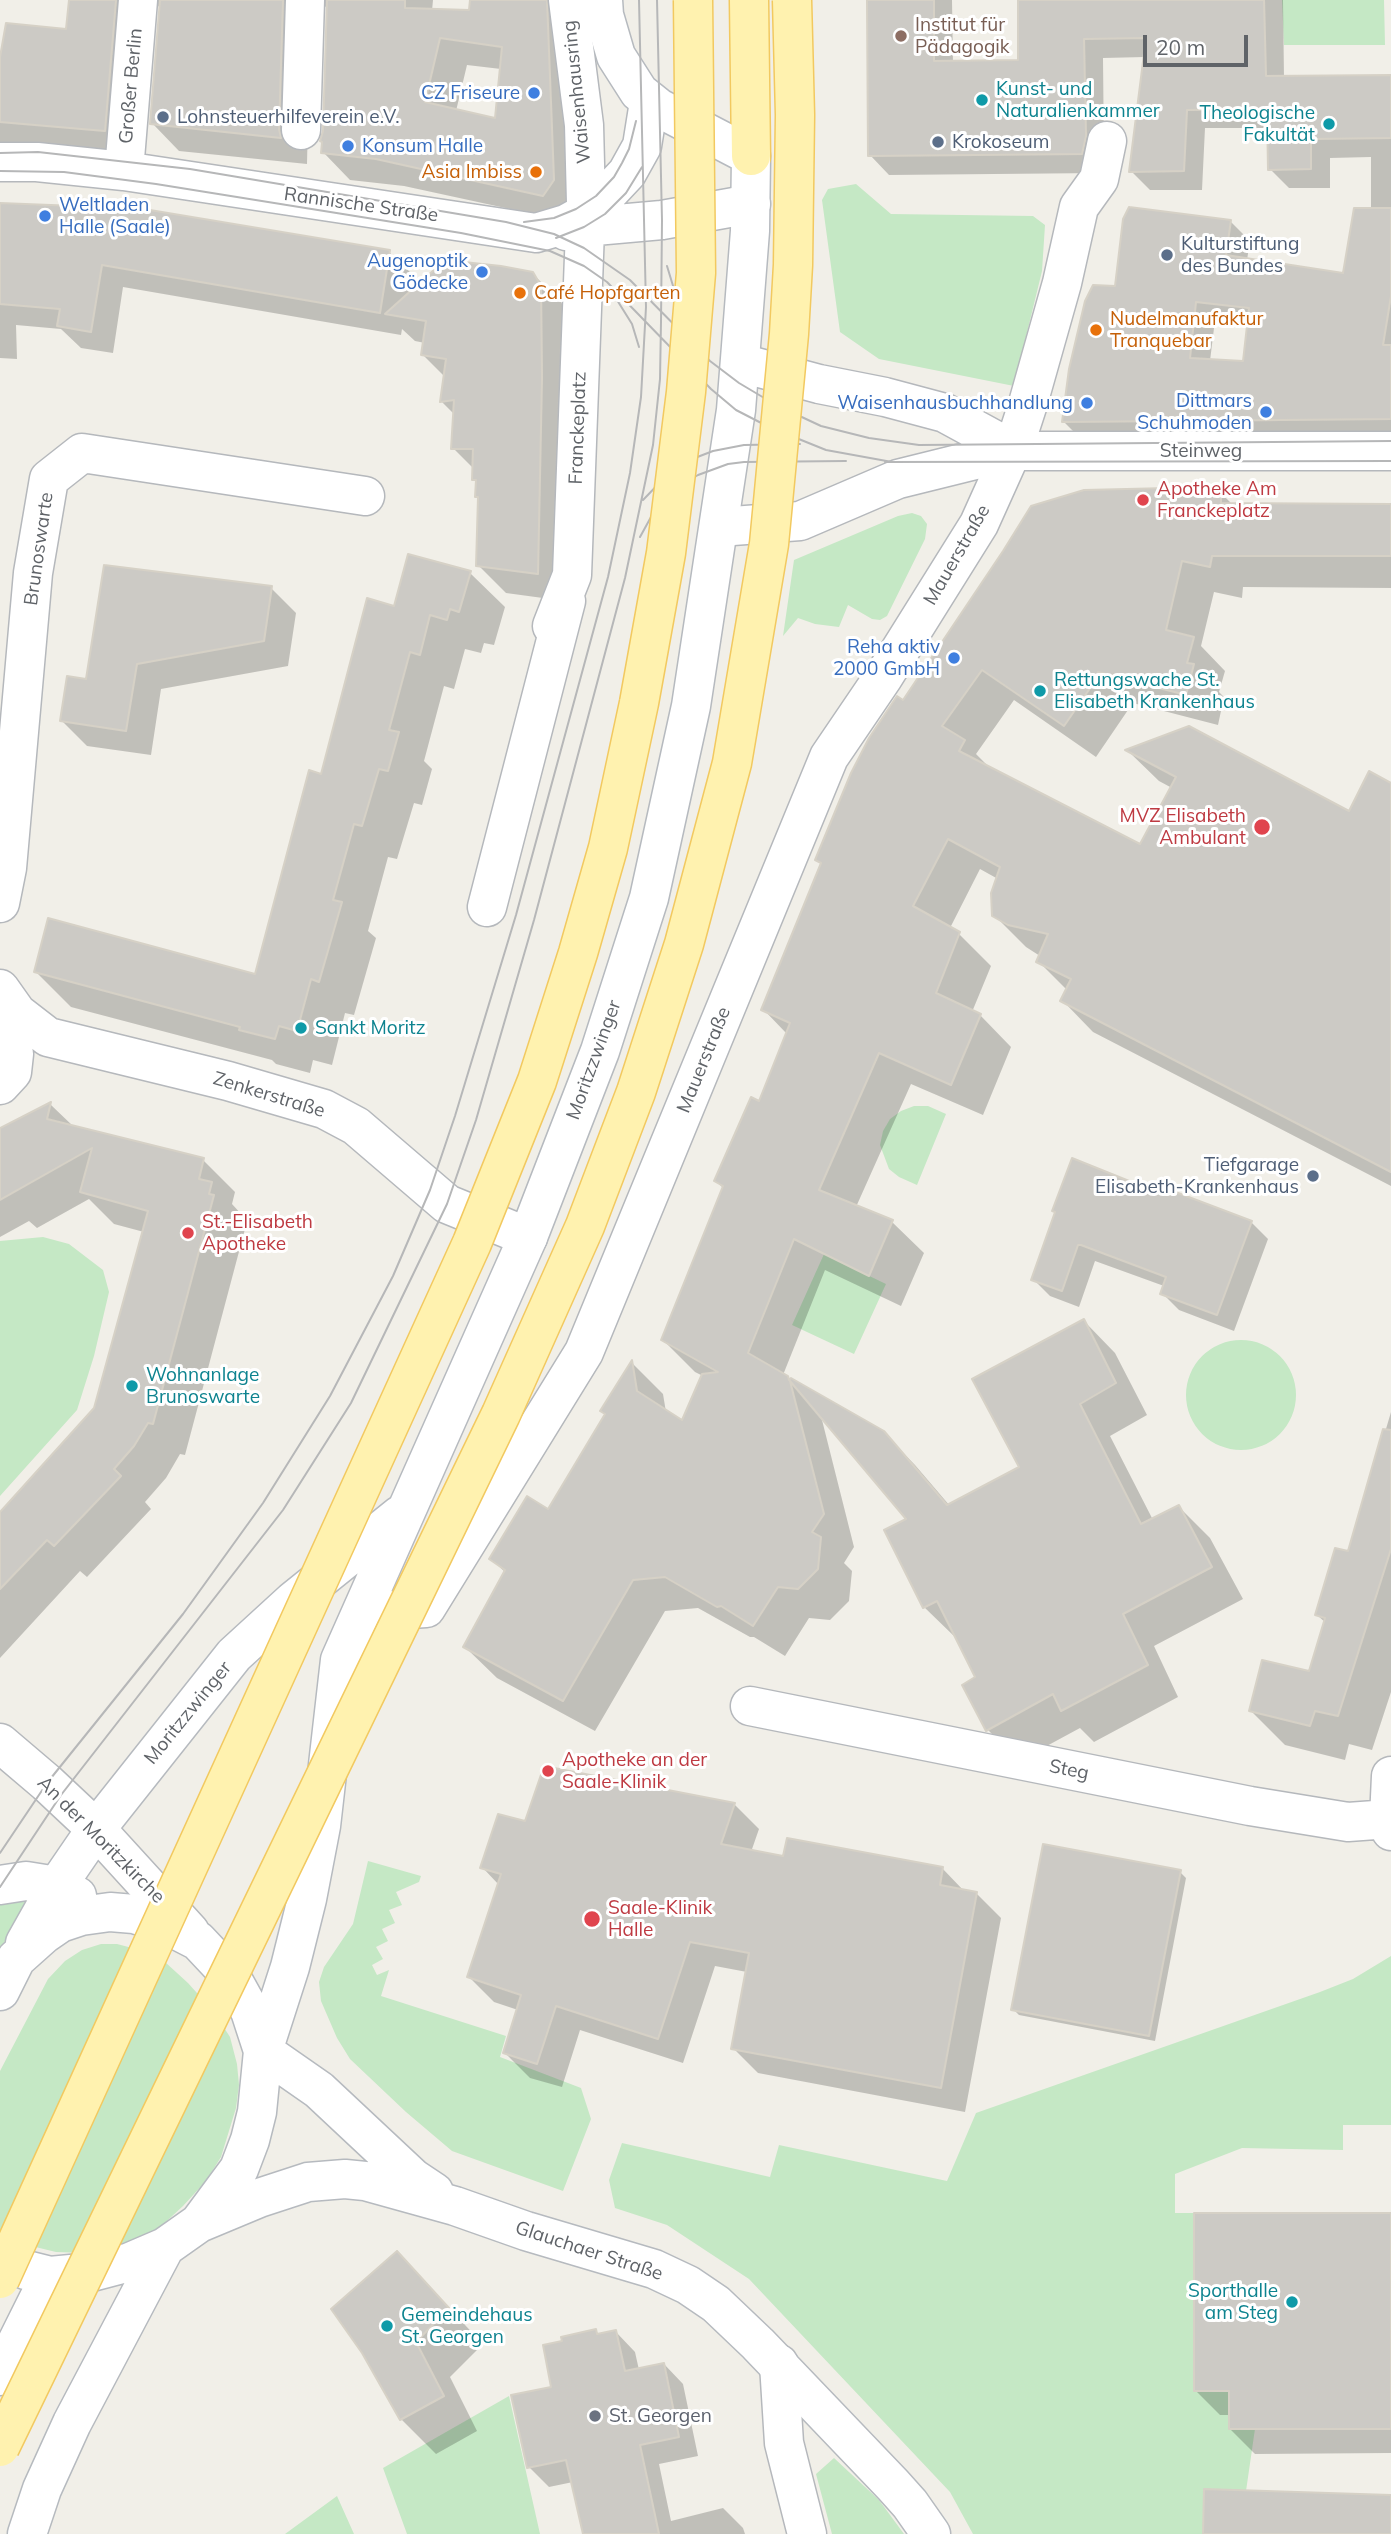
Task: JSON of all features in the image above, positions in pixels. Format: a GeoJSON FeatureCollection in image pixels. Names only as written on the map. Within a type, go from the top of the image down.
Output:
{"type":"FeatureCollection","features":[{"type":"Feature","properties":{"kind":"main road"},"geometry":{"type":"LineString","coordinates":[[0,2279],[472,1243],[537,1081],[578,953],[608,848],[639,703],[666,553],[686,393],[696,272],[693,0]]}},
{"type":"Feature","properties":{"kind":"main road"},"geometry":{"type":"LineString","coordinates":[[749,0],[751,156]]}},
{"type":"Feature","properties":{"kind":"main road"},"geometry":{"type":"LineString","coordinates":[[0,2447],[501,1414],[585,1226],[636,1092],[684,944],[732,763],[769,544],[793,265],[793,0]]}},
{"type":"Feature","properties":{"kind":"street","name":"Großer Berlin"},"geometry":{"type":"LineString","coordinates":[[124,172],[138,0]]}},
{"type":"Feature","properties":{"kind":"street"},"geometry":{"type":"LineString","coordinates":[[301,130],[305,0]]}},
{"type":"Feature","properties":{"kind":"street","name":"Waisenhausring"},"geometry":{"type":"LineString","coordinates":[[568,0],[584,125],[584,221]]}},
{"type":"Feature","properties":{"kind":"street","name":"Waisenhausring"},"geometry":{"type":"LineString","coordinates":[[603,0],[604,15],[616,56],[629,78],[649,102],[751,156]]}},
{"type":"Feature","properties":{"kind":"street"},"geometry":{"type":"LineString","coordinates":[[584,221],[627,173],[642,146],[649,102]]}},
{"type":"Feature","properties":{"kind":"street"},"geometry":{"type":"LineString","coordinates":[[1011,451],[1031,394],[1062,283],[1079,207],[1099,179],[1107,141]]}},
{"type":"Feature","properties":{"kind":"street"},"geometry":{"type":"LineString","coordinates":[[751,156],[751,204],[741,363],[719,527],[800,521],[898,479],[1011,451]]}},
{"type":"Feature","properties":{"kind":"street","name":"Rannische Straße"},"geometry":{"type":"LineString","coordinates":[[0,162],[37,162],[124,172],[536,233],[554,234],[584,221],[662,220],[751,204]]}},
{"type":"Feature","properties":{"kind":"street","name":"Franckeplatz"},"geometry":{"type":"LineString","coordinates":[[487,907],[565,592],[584,221]]}},
{"type":"Feature","properties":{"kind":"street"},"geometry":{"type":"LineString","coordinates":[[741,363],[945,413],[1011,451]]}},
{"type":"Feature","properties":{"kind":"street","name":"Steinweg"},"geometry":{"type":"LineString","coordinates":[[1011,451],[1391,451]]}},
{"type":"Feature","properties":{"kind":"street","name":"Mauerstraße"},"geometry":{"type":"LineString","coordinates":[[359,1614],[426,1608],[584,1352],[829,757],[884,676],[979,524],[1011,451]]}},
{"type":"Feature","properties":{"kind":"street","name":"Brunoswarte"},"geometry":{"type":"LineString","coordinates":[[0,903],[7,868],[33,573],[50,479],[82,453],[365,496]]}},
{"type":"Feature","properties":{"kind":"street","name":"Moritzzwinger"},"geometry":{"type":"LineString","coordinates":[[263,2051],[290,1967],[307,1899],[321,1826],[340,1660],[528,1237],[600,1051],[649,898],[691,706],[719,527]]}},
{"type":"Feature","properties":{"kind":"street","name":"Zenkerstraße"},"geometry":{"type":"LineString","coordinates":[[5,1022],[48,1037],[229,1081],[324,1110],[356,1126],[447,1204],[528,1237]]}},
{"type":"Feature","properties":{"kind":"street","name":"Zenkerstraße"},"geometry":{"type":"LineString","coordinates":[[0,1085],[12,1072],[14,1054],[5,1022]]}},
{"type":"Feature","properties":{"kind":"street","name":"Moritzzwinger"},"geometry":{"type":"LineString","coordinates":[[8,1975],[57,1886],[96,1829],[234,1655],[293,1601],[407,1510]]}},
{"type":"Feature","properties":{"kind":"street","name":"Steg"},"geometry":{"type":"LineString","coordinates":[[750,1706],[1250,1806],[1348,1822],[1390,1825]]}},
{"type":"Feature","properties":{"kind":"street","name":"An der Moritzkirche"},"geometry":{"type":"LineString","coordinates":[[0,1743],[96,1829],[230,1975],[250,2011],[263,2051]]}},
{"type":"Feature","properties":{"kind":"street"},"geometry":{"type":"LineString","coordinates":[[1390,1825],[1391,1776]]}},
{"type":"Feature","properties":{"kind":"street"},"geometry":{"type":"LineString","coordinates":[[0,1885],[26,1881],[57,1886],[110,1912]]}},
{"type":"Feature","properties":{"kind":"street"},"geometry":{"type":"LineString","coordinates":[[8,1975],[44,1934],[60,1923],[80,1916],[110,1912],[134,1914],[162,1922],[198,1941]]}},
{"type":"Feature","properties":{"kind":"street"},"geometry":{"type":"LineString","coordinates":[[199,2223],[239,2169],[250,2140],[257,2112],[263,2051],[319,2090],[413,2178],[455,2206]]}},
{"type":"Feature","properties":{"kind":"street"},"geometry":{"type":"LineString","coordinates":[[0,2260],[50,2276],[92,2272],[130,2262],[165,2247],[199,2223],[259,2198],[308,2182],[324,2180],[365,2181],[455,2206]]}},
{"type":"Feature","properties":{"kind":"street","name":"Glauchaer Straße"},"geometry":{"type":"LineString","coordinates":[[455,2206],[526,2231],[654,2269],[688,2285],[716,2304],[779,2364],[901,2494],[930,2534]]}},
{"type":"Feature","properties":{"kind":"street"},"geometry":{"type":"LineString","coordinates":[[27,2534],[42,2489],[72,2423],[165,2247]]}},
{"type":"Feature","properties":{"kind":"street"},"geometry":{"type":"LineString","coordinates":[[0,2376],[50,2276]]}},
{"type":"Feature","properties":{"kind":"street"},"geometry":{"type":"LineString","coordinates":[[779,2364],[785,2443],[807,2534]]}},
{"type":"Feature","properties":{"kind":"green space"},"geometry":{"type":"Polygon","coordinates":[[[1282,0],[1384,0],[1385,45],[1284,45],[1282,0]]]}},
{"type":"Feature","properties":{"kind":"green space"},"geometry":{"type":"Polygon","coordinates":[[[856,184],[891,214],[1033,216],[1045,225],[1042,271],[1014,386],[879,359],[840,332],[822,200],[828,189],[856,184]]]}},
{"type":"Feature","properties":{"kind":"green space"},"geometry":{"type":"Polygon","coordinates":[[[912,513],[921,516],[927,524],[925,539],[887,616],[880,620],[872,619],[848,605],[839,627],[815,624],[798,618],[783,636],[794,560],[898,516],[912,513]]]}},
{"type":"Feature","properties":{"kind":"green space"},"geometry":{"type":"Polygon","coordinates":[[[914,1106],[928,1106],[946,1114],[917,1185],[889,1169],[880,1145],[883,1131],[890,1119],[914,1106]]]}},
{"type":"Feature","properties":{"kind":"green space"},"geometry":{"type":"Polygon","coordinates":[[[43,1237],[69,1244],[103,1270],[109,1292],[94,1356],[77,1410],[0,1496],[0,1241],[43,1237]]]}},
{"type":"Feature","properties":{"kind":"green space"},"geometry":{"type":"Polygon","coordinates":[[[824,1254],[886,1284],[854,1354],[792,1325],[824,1254]]]}},
{"type":"Feature","properties":{"kind":"green space"},"geometry":{"type":"Polygon","coordinates":[[[1241,1340],[1262,1344],[1280,1356],[1292,1374],[1296,1395],[1292,1416],[1280,1434],[1262,1446],[1241,1450],[1220,1446],[1202,1434],[1190,1416],[1186,1395],[1190,1374],[1202,1356],[1220,1344],[1241,1340]]]}},
{"type":"Feature","properties":{"kind":"green space"},"geometry":{"type":"Polygon","coordinates":[[[368,1861],[421,1876],[419,1882],[396,1892],[402,1905],[389,1910],[395,1923],[382,1929],[388,1941],[376,1947],[383,1959],[372,1965],[377,1975],[389,1970],[381,1996],[506,2036],[500,2057],[581,2088],[591,2119],[563,2191],[452,2151],[350,2059],[337,2038],[321,2001],[319,1982],[324,1967],[353,1924],[368,1861]]]}},
{"type":"Feature","properties":{"kind":"green space"},"geometry":{"type":"Polygon","coordinates":[[[0,1898],[27,1898],[0,1951],[0,1898]]]}},
{"type":"Feature","properties":{"kind":"green space"},"geometry":{"type":"Polygon","coordinates":[[[101,1944],[117,1944],[140,1950],[165,1962],[214,2012],[230,2037],[237,2064],[239,2085],[236,2108],[221,2157],[206,2181],[156,2231],[127,2245],[85,2253],[56,2252],[23,2244],[0,2231],[0,2071],[48,1979],[65,1961],[82,1950],[101,1944]]]}},
{"type":"Feature","properties":{"kind":"green space"},"geometry":{"type":"Polygon","coordinates":[[[1391,1956],[1391,2125],[1343,2125],[1343,2150],[1242,2148],[1175,2174],[1175,2213],[1194,2213],[1194,2390],[1229,2391],[1229,2429],[1255,2429],[1246,2491],[1203,2534],[973,2534],[950,2492],[749,2279],[667,2225],[615,2208],[609,2180],[622,2143],[770,2177],[779,2145],[947,2181],[976,2113],[1320,1992],[1353,1979],[1391,1956]]]}},
{"type":"Feature","properties":{"kind":"green space"},"geometry":{"type":"Polygon","coordinates":[[[509,2396],[540,2534],[407,2534],[383,2468],[509,2396]]]}},
{"type":"Feature","properties":{"kind":"green space"},"geometry":{"type":"Polygon","coordinates":[[[834,2458],[879,2500],[904,2534],[832,2534],[816,2474],[834,2458]]]}},
{"type":"Feature","properties":{"kind":"green space"},"geometry":{"type":"Polygon","coordinates":[[[337,2496],[354,2534],[285,2534],[337,2496]]]}},
{"type":"Feature","properties":{"kind":"building"},"geometry":{"type":"Polygon","coordinates":[[[69,0],[116,0],[105,131],[0,122],[0,57],[6,23],[66,29],[69,0]]]}},
{"type":"Feature","properties":{"kind":"building"},"geometry":{"type":"Polygon","coordinates":[[[160,0],[283,0],[279,129],[281,138],[150,124],[160,0]]]}},
{"type":"Feature","properties":{"kind":"building"},"geometry":{"type":"Polygon","coordinates":[[[327,0],[405,0],[405,8],[469,10],[470,0],[547,0],[554,180],[543,196],[376,159],[321,153],[327,0]],[[440,38],[425,102],[495,118],[502,47],[440,38]]]}},
{"type":"Feature","properties":{"kind":"building"},"geometry":{"type":"Polygon","coordinates":[[[867,0],[934,0],[934,61],[1018,60],[1018,0],[1264,0],[1266,76],[1391,75],[1391,138],[1311,139],[1311,169],[1268,170],[1267,109],[1187,110],[1184,171],[1129,172],[1146,38],[1084,39],[1086,136],[1082,154],[868,156],[867,0]]]}},
{"type":"Feature","properties":{"kind":"building"},"geometry":{"type":"Polygon","coordinates":[[[78,198],[390,250],[380,313],[102,265],[91,332],[57,326],[60,309],[0,304],[0,203],[76,206],[78,198]]]}},
{"type":"Feature","properties":{"kind":"building"},"geometry":{"type":"Polygon","coordinates":[[[1129,207],[1231,220],[1226,255],[1343,273],[1354,208],[1391,208],[1391,296],[1383,345],[1391,345],[1391,419],[1062,422],[1069,369],[1085,301],[1093,285],[1115,286],[1123,219],[1129,207]],[[1196,302],[1190,358],[1243,361],[1249,308],[1196,302]]]}},
{"type":"Feature","properties":{"kind":"building"},"geometry":{"type":"Polygon","coordinates":[[[445,260],[533,272],[541,286],[538,574],[476,566],[478,497],[475,497],[476,480],[472,480],[473,449],[451,449],[454,400],[440,402],[446,359],[421,355],[426,321],[385,314],[445,260]]]}},
{"type":"Feature","properties":{"kind":"building"},"geometry":{"type":"Polygon","coordinates":[[[1084,490],[1221,490],[1221,503],[1391,504],[1391,556],[1212,556],[1210,567],[1182,561],[1166,630],[1194,637],[1187,663],[1194,664],[1186,695],[1098,672],[1097,678],[1064,726],[982,670],[942,726],[965,740],[959,751],[1140,844],[1176,777],[1125,750],[1189,726],[1349,811],[1369,771],[1391,783],[1391,1172],[1060,1001],[1071,979],[1036,962],[1048,934],[1008,925],[992,916],[991,893],[1000,867],[948,839],[913,906],[960,932],[936,993],[981,1014],[951,1085],[879,1053],[819,1190],[893,1220],[869,1276],[794,1239],[748,1353],[788,1376],[789,1380],[791,1378],[884,1431],[947,1505],[1019,1467],[972,1379],[1084,1319],[1116,1383],[1080,1404],[1141,1524],[1179,1505],[1212,1567],[1123,1614],[1148,1665],[1061,1711],[1053,1694],[986,1731],[962,1685],[975,1677],[937,1601],[923,1608],[884,1530],[906,1519],[790,1381],[824,1514],[812,1532],[821,1537],[818,1569],[798,1589],[778,1587],[753,1626],[665,1577],[633,1580],[563,1701],[463,1647],[505,1570],[489,1559],[527,1496],[548,1509],[605,1414],[600,1411],[632,1360],[637,1391],[682,1420],[702,1374],[718,1372],[661,1340],[723,1186],[714,1181],[751,1097],[759,1101],[790,1023],[761,1010],[821,863],[815,860],[851,773],[869,738],[897,696],[903,700],[1031,506],[1084,490]]]}},
{"type":"Feature","properties":{"kind":"building"},"geometry":{"type":"Polygon","coordinates":[[[408,554],[471,571],[459,612],[450,609],[447,620],[430,615],[420,655],[410,652],[389,730],[399,732],[388,771],[379,769],[362,826],[354,824],[333,900],[342,902],[319,982],[311,979],[297,1031],[279,1026],[275,1039],[239,1030],[240,1027],[34,972],[48,918],[255,974],[309,770],[321,774],[367,598],[394,606],[408,554]]]}},
{"type":"Feature","properties":{"kind":"building"},"geometry":{"type":"Polygon","coordinates":[[[104,565],[272,586],[264,641],[137,664],[126,731],[60,721],[67,676],[86,679],[104,565]]]}},
{"type":"Feature","properties":{"kind":"building","name":"Wohnanlage Brunoswarte"},"geometry":{"type":"Polygon","coordinates":[[[51,1102],[47,1119],[204,1158],[199,1179],[212,1182],[209,1194],[214,1195],[153,1424],[148,1423],[134,1446],[114,1469],[121,1476],[54,1546],[47,1540],[0,1589],[0,1512],[94,1408],[148,1211],[80,1192],[92,1148],[0,1200],[0,1128],[51,1102]]]}},
{"type":"Feature","properties":{"kind":"building"},"geometry":{"type":"Polygon","coordinates":[[[1072,1158],[1154,1191],[1157,1185],[1252,1221],[1217,1315],[1160,1294],[1166,1277],[1081,1245],[1078,1245],[1062,1291],[1031,1280],[1072,1158]]]}},
{"type":"Feature","properties":{"kind":"building"},"geometry":{"type":"Polygon","coordinates":[[[1383,1429],[1391,1430],[1391,1549],[1338,1716],[1315,1711],[1310,1726],[1249,1711],[1262,1660],[1309,1671],[1325,1618],[1315,1615],[1335,1548],[1348,1551],[1383,1429]]]}},
{"type":"Feature","properties":{"kind":"building"},"geometry":{"type":"Polygon","coordinates":[[[544,1766],[735,1803],[721,1844],[783,1856],[787,1838],[943,1867],[940,1885],[977,1892],[941,2088],[731,2049],[749,1953],[690,1942],[658,2039],[556,2006],[537,2064],[503,2053],[521,1995],[467,1977],[501,1874],[480,1868],[498,1814],[525,1821],[544,1766]]]}},
{"type":"Feature","properties":{"kind":"building"},"geometry":{"type":"Polygon","coordinates":[[[1043,1844],[1181,1870],[1149,2036],[1011,2010],[1043,1844]]]}},
{"type":"Feature","properties":{"kind":"building","name":"Sporthalle am Steg"},"geometry":{"type":"Polygon","coordinates":[[[1194,2213],[1391,2213],[1391,2429],[1229,2429],[1229,2391],[1194,2391],[1194,2213]]]}},
{"type":"Feature","properties":{"kind":"building","name":"Gemeindehaus St. Georgen"},"geometry":{"type":"Polygon","coordinates":[[[397,2251],[449,2308],[416,2342],[444,2396],[400,2420],[362,2353],[331,2309],[397,2251]]]}},
{"type":"Feature","properties":{"kind":"building","name":"St. Georgen"},"geometry":{"type":"Polygon","coordinates":[[[596,2329],[597,2334],[616,2330],[625,2371],[664,2363],[679,2437],[640,2445],[659,2534],[583,2534],[566,2460],[527,2468],[511,2395],[551,2387],[543,2345],[562,2341],[561,2337],[596,2329]]]}},
{"type":"Feature","properties":{"kind":"building"},"geometry":{"type":"Polygon","coordinates":[[[1204,2489],[1391,2495],[1391,2534],[1203,2534],[1204,2489]]]}},
{"type":"Feature","properties":{"kind":"tram line"},"geometry":{"type":"LineString","coordinates":[[0,1853],[47,1783],[183,1614],[263,1503],[330,1396],[393,1276],[430,1190],[516,915],[608,577],[630,473],[641,397],[646,307],[639,0]]}},
{"type":"Feature","properties":{"kind":"tram line"},"geometry":{"type":"LineString","coordinates":[[0,1887],[61,1795],[283,1510],[351,1403],[447,1204],[476,1120],[534,920],[625,578],[653,445],[660,379],[662,220],[657,0]]}},
{"type":"Feature","properties":{"kind":"tram line"},"geometry":{"type":"LineString","coordinates":[[524,222],[554,218],[576,209],[596,196],[614,177],[622,163],[629,149],[636,121]]}},
{"type":"Feature","properties":{"kind":"tram line"},"geometry":{"type":"LineString","coordinates":[[0,153],[38,152],[190,169],[506,222],[554,234],[584,248],[630,280],[710,361],[739,383],[776,405],[821,426],[869,438],[919,445],[1391,441]]}},
{"type":"Feature","properties":{"kind":"tram line"},"geometry":{"type":"LineString","coordinates":[[556,238],[584,227],[605,214],[626,193],[642,167]]}},
{"type":"Feature","properties":{"kind":"tram line"},"geometry":{"type":"LineString","coordinates":[[0,171],[64,172],[156,184],[461,233],[550,251],[584,266],[607,282],[711,389],[736,410],[769,427],[826,450],[892,462]]}},
{"type":"Feature","properties":{"kind":"tram line"},"geometry":{"type":"LineString","coordinates":[[667,266],[677,299],[697,333],[708,345]]}},
{"type":"Feature","properties":{"kind":"tram line"},"geometry":{"type":"LineString","coordinates":[[617,300],[632,324],[639,347]]}},
{"type":"Feature","properties":{"kind":"tram line"},"geometry":{"type":"LineString","coordinates":[[643,500],[671,471],[687,461],[713,451],[744,445],[800,444]]}},
{"type":"Feature","properties":{"kind":"tram line"},"geometry":{"type":"LineString","coordinates":[[640,537],[670,492],[698,475],[728,464],[744,462],[846,461]]}},
{"type":"Feature","properties":{"kind":"tram line"},"geometry":{"type":"LineString","coordinates":[[885,462],[1391,461]]}},
{"type":"Feature","properties":{"kind":"place","name":"Institut für Pädagogik"},"geometry":{"type":"Point","coordinates":[901,36]}},
{"type":"Feature","properties":{"kind":"place","name":"CZ Friseure"},"geometry":{"type":"Point","coordinates":[534,93]}},
{"type":"Feature","properties":{"kind":"place","name":"Kunst- und Naturalienkammer"},"geometry":{"type":"Point","coordinates":[982,100]}},
{"type":"Feature","properties":{"kind":"place","name":"Lohnsteuerhilfeverein e.V."},"geometry":{"type":"Point","coordinates":[163,117]}},
{"type":"Feature","properties":{"kind":"place","name":"Theologische Fakultät"},"geometry":{"type":"Point","coordinates":[1329,124]}},
{"type":"Feature","properties":{"kind":"place","name":"Krokoseum"},"geometry":{"type":"Point","coordinates":[938,142]}},
{"type":"Feature","properties":{"kind":"place","name":"Konsum Halle"},"geometry":{"type":"Point","coordinates":[348,146]}},
{"type":"Feature","properties":{"kind":"place","name":"Asia Imbiss"},"geometry":{"type":"Point","coordinates":[536,172]}},
{"type":"Feature","properties":{"kind":"place","name":"Weltladen Halle (Saale)"},"geometry":{"type":"Point","coordinates":[45,216]}},
{"type":"Feature","properties":{"kind":"place","name":"Kulturstiftung des Bundes"},"geometry":{"type":"Point","coordinates":[1167,255]}},
{"type":"Feature","properties":{"kind":"place","name":"Augenoptik Gödecke"},"geometry":{"type":"Point","coordinates":[482,272]}},
{"type":"Feature","properties":{"kind":"place","name":"Café Hopfgarten"},"geometry":{"type":"Point","coordinates":[520,293]}},
{"type":"Feature","properties":{"kind":"place","name":"Nudelmanufaktur Tranquebar"},"geometry":{"type":"Point","coordinates":[1096,330]}},
{"type":"Feature","properties":{"kind":"place","name":"Waisenhausbuchhandlung"},"geometry":{"type":"Point","coordinates":[1087,403]}},
{"type":"Feature","properties":{"kind":"place","name":"Dittmars Schuhmoden"},"geometry":{"type":"Point","coordinates":[1266,412]}},
{"type":"Feature","properties":{"kind":"place","name":"Apotheke Am Franckeplatz"},"geometry":{"type":"Point","coordinates":[1143,500]}},
{"type":"Feature","properties":{"kind":"place","name":"Reha aktiv 2000 GmbH"},"geometry":{"type":"Point","coordinates":[954,658]}},
{"type":"Feature","properties":{"kind":"place","name":"Rettungswache St. Elisabeth Krankenhaus"},"geometry":{"type":"Point","coordinates":[1040,691]}},
{"type":"Feature","properties":{"kind":"place","name":"MVZ Elisabeth Ambulant"},"geometry":{"type":"Point","coordinates":[1262,827]}},
{"type":"Feature","properties":{"kind":"place","name":"Sankt Moritz"},"geometry":{"type":"Point","coordinates":[301,1028]}},
{"type":"Feature","properties":{"kind":"place","name":"Tiefgarage Elisabeth-Krankenhaus"},"geometry":{"type":"Point","coordinates":[1313,1176]}},
{"type":"Feature","properties":{"kind":"place","name":"St.-Elisabeth Apotheke"},"geometry":{"type":"Point","coordinates":[188,1233]}},
{"type":"Feature","properties":{"kind":"place","name":"Wohnanlage Brunoswarte"},"geometry":{"type":"Point","coordinates":[132,1386]}},
{"type":"Feature","properties":{"kind":"place","name":"Apotheke an der Saale-Klinik"},"geometry":{"type":"Point","coordinates":[548,1771]}},
{"type":"Feature","properties":{"kind":"place","name":"Saale-Klinik Halle"},"geometry":{"type":"Point","coordinates":[592,1919]}},
{"type":"Feature","properties":{"kind":"place","name":"Sporthalle am Steg"},"geometry":{"type":"Point","coordinates":[1292,2302]}},
{"type":"Feature","properties":{"kind":"place","name":"Gemeindehaus St. Georgen"},"geometry":{"type":"Point","coordinates":[387,2326]}},
{"type":"Feature","properties":{"kind":"place","name":"St. Georgen"},"geometry":{"type":"Point","coordinates":[595,2416]}}]}
